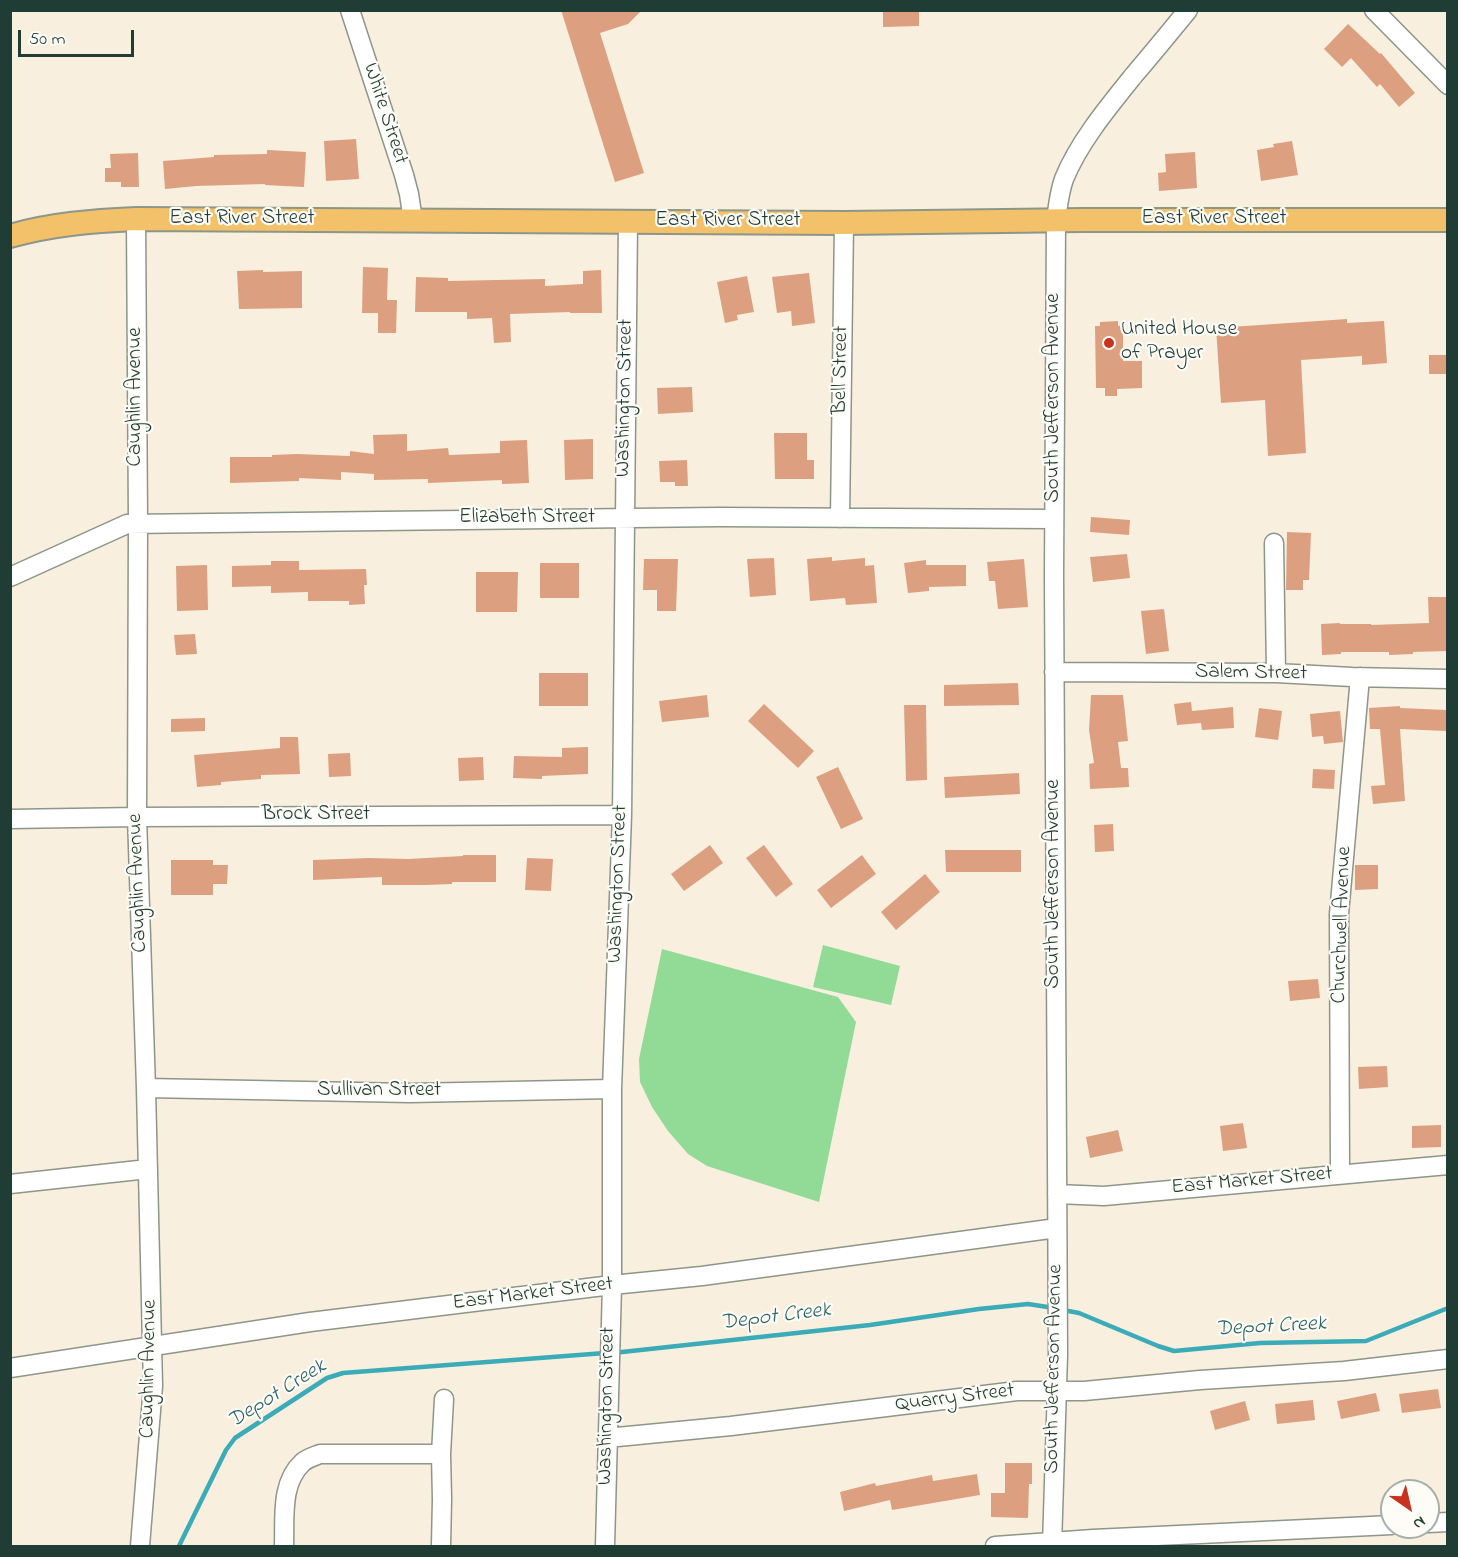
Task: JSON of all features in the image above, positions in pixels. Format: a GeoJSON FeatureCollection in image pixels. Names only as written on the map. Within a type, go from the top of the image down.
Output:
{"type":"FeatureCollection","features":[{"type":"Feature","properties":{"kind":"main road","name":"East River Street"},"geometry":{"type":"LineString","coordinates":[[10,236],[79,222],[136,219],[844,223],[1056,220],[1448,220]]}},
{"type":"Feature","properties":{"kind":"street","name":"White Street"},"geometry":{"type":"LineString","coordinates":[[350,10],[410,194],[413,220]]}},
{"type":"Feature","properties":{"kind":"street","name":"South Jefferson Avenue"},"geometry":{"type":"LineString","coordinates":[[1052,1544],[1057,1391],[1054,672],[1056,220],[1064,181],[1092,130],[1188,10]]}},
{"type":"Feature","properties":{"kind":"street"},"geometry":{"type":"LineString","coordinates":[[1374,10],[1448,85]]}},
{"type":"Feature","properties":{"kind":"street","name":"Caughlin Avenue"},"geometry":{"type":"LineString","coordinates":[[136,219],[137,817],[153,1346],[153,1386],[139,1546]]}},
{"type":"Feature","properties":{"kind":"street","name":"Washington Street"},"geometry":{"type":"LineString","coordinates":[[605,1546],[612,1285],[612,1089],[622,815],[628,221]]}},
{"type":"Feature","properties":{"kind":"street","name":"Bell Street"},"geometry":{"type":"LineString","coordinates":[[840,518],[844,223]]}},
{"type":"Feature","properties":{"kind":"street","name":"Elizabeth Street"},"geometry":{"type":"LineString","coordinates":[[10,577],[127,524],[719,517],[1054,519]]}},
{"type":"Feature","properties":{"kind":"street"},"geometry":{"type":"LineString","coordinates":[[1274,543],[1276,673]]}},
{"type":"Feature","properties":{"kind":"street","name":"Salem Street"},"geometry":{"type":"LineString","coordinates":[[1054,672],[1276,673],[1448,679]]}},
{"type":"Feature","properties":{"kind":"street","name":"Churchwell Avenue"},"geometry":{"type":"LineString","coordinates":[[1340,1174],[1339,914],[1360,677]]}},
{"type":"Feature","properties":{"kind":"street","name":"Brock Street"},"geometry":{"type":"LineString","coordinates":[[10,819],[622,815]]}},
{"type":"Feature","properties":{"kind":"street","name":"Sullivan Street"},"geometry":{"type":"LineString","coordinates":[[146,1088],[410,1093],[612,1089]]}},
{"type":"Feature","properties":{"kind":"street","name":"East Market Street"},"geometry":{"type":"LineString","coordinates":[[1057,1194],[1104,1196],[1448,1165]]}},
{"type":"Feature","properties":{"kind":"street"},"geometry":{"type":"LineString","coordinates":[[10,1184],[148,1169]]}},
{"type":"Feature","properties":{"kind":"street","name":"East Market Street"},"geometry":{"type":"LineString","coordinates":[[10,1368],[310,1322],[702,1275],[1057,1228]]}},
{"type":"Feature","properties":{"kind":"street","name":"Quarry Street"},"geometry":{"type":"LineString","coordinates":[[607,1438],[732,1426],[1017,1391],[1084,1391],[1200,1380],[1344,1371],[1448,1359]]}},
{"type":"Feature","properties":{"kind":"street"},"geometry":{"type":"LineString","coordinates":[[441,1546],[441,1454],[444,1399]]}},
{"type":"Feature","properties":{"kind":"street"},"geometry":{"type":"LineString","coordinates":[[284,1546],[285,1499],[292,1476],[305,1460],[320,1454],[441,1454]]}},
{"type":"Feature","properties":{"kind":"street"},"geometry":{"type":"LineString","coordinates":[[995,1546],[1258,1530],[1380,1525]]}},
{"type":"Feature","properties":{"kind":"green space"},"geometry":{"type":"Polygon","coordinates":[[[823,945],[900,966],[891,1005],[813,987],[823,945]]]}},
{"type":"Feature","properties":{"kind":"green space"},"geometry":{"type":"Polygon","coordinates":[[[662,949],[838,997],[856,1022],[819,1202],[707,1166],[688,1154],[668,1131],[652,1107],[640,1082],[639,1059],[662,949]]]}},
{"type":"Feature","properties":{"kind":"building"},"geometry":{"type":"Polygon","coordinates":[[[561,10],[642,10],[628,24],[600,33],[644,173],[615,182],[561,10]]]}},
{"type":"Feature","properties":{"kind":"building"},"geometry":{"type":"Polygon","coordinates":[[[883,10],[919,10],[919,26],[883,27],[883,10]]]}},
{"type":"Feature","properties":{"kind":"building"},"geometry":{"type":"Polygon","coordinates":[[[1348,24],[1381,53],[1415,93],[1399,107],[1380,84],[1377,87],[1351,58],[1342,67],[1324,49],[1348,24]]]}},
{"type":"Feature","properties":{"kind":"building"},"geometry":{"type":"Polygon","coordinates":[[[356,139],[359,179],[326,181],[324,141],[356,139]]]}},
{"type":"Feature","properties":{"kind":"building"},"geometry":{"type":"Polygon","coordinates":[[[1292,141],[1298,175],[1261,181],[1257,150],[1274,147],[1273,144],[1292,141]]]}},
{"type":"Feature","properties":{"kind":"building"},"geometry":{"type":"Polygon","coordinates":[[[267,150],[306,152],[304,187],[265,184],[165,189],[163,161],[214,157],[214,155],[267,154],[267,150]]]}},
{"type":"Feature","properties":{"kind":"building"},"geometry":{"type":"Polygon","coordinates":[[[1195,152],[1197,188],[1159,191],[1158,173],[1166,172],[1165,154],[1195,152]]]}},
{"type":"Feature","properties":{"kind":"building"},"geometry":{"type":"Polygon","coordinates":[[[138,153],[139,187],[121,187],[121,182],[105,182],[105,168],[111,168],[110,154],[138,153]]]}},
{"type":"Feature","properties":{"kind":"building"},"geometry":{"type":"Polygon","coordinates":[[[363,267],[388,268],[387,300],[397,300],[396,333],[378,333],[378,313],[362,313],[363,267]]]}},
{"type":"Feature","properties":{"kind":"building"},"geometry":{"type":"Polygon","coordinates":[[[263,270],[263,272],[302,271],[302,308],[239,309],[237,271],[263,270]]]}},
{"type":"Feature","properties":{"kind":"building"},"geometry":{"type":"Polygon","coordinates":[[[601,270],[602,313],[510,314],[511,342],[494,343],[492,318],[467,319],[467,312],[415,312],[416,277],[448,278],[448,281],[545,279],[545,286],[583,284],[583,271],[601,270]]]}},
{"type":"Feature","properties":{"kind":"building"},"geometry":{"type":"Polygon","coordinates":[[[809,273],[815,323],[792,326],[791,311],[777,313],[772,277],[809,273]]]}},
{"type":"Feature","properties":{"kind":"building"},"geometry":{"type":"Polygon","coordinates":[[[747,276],[754,312],[737,315],[738,320],[725,323],[717,282],[747,276]]]}},
{"type":"Feature","properties":{"kind":"building"},"geometry":{"type":"Polygon","coordinates":[[[1347,319],[1347,323],[1384,321],[1387,363],[1362,365],[1362,356],[1301,360],[1306,453],[1268,456],[1265,400],[1221,403],[1216,328],[1347,319]]]}},
{"type":"Feature","properties":{"kind":"building","name":"United House of Prayer"},"geometry":{"type":"Polygon","coordinates":[[[1118,321],[1118,326],[1123,325],[1123,361],[1142,361],[1142,388],[1117,389],[1117,396],[1105,396],[1105,388],[1096,388],[1095,326],[1100,326],[1100,322],[1118,321]]]}},
{"type":"Feature","properties":{"kind":"building"},"geometry":{"type":"Polygon","coordinates":[[[1429,355],[1448,355],[1448,374],[1429,374],[1429,355]]]}},
{"type":"Feature","properties":{"kind":"building"},"geometry":{"type":"Polygon","coordinates":[[[692,387],[693,412],[658,414],[657,388],[692,387]]]}},
{"type":"Feature","properties":{"kind":"building"},"geometry":{"type":"Polygon","coordinates":[[[774,433],[807,433],[807,460],[814,460],[814,479],[775,479],[774,433]]]}},
{"type":"Feature","properties":{"kind":"building"},"geometry":{"type":"Polygon","coordinates":[[[407,434],[407,451],[448,448],[449,455],[500,453],[500,441],[527,440],[529,483],[502,484],[502,480],[428,483],[428,479],[374,480],[374,474],[341,472],[341,480],[299,478],[299,481],[230,483],[230,457],[272,457],[272,455],[297,454],[350,456],[350,451],[374,454],[373,435],[407,434]]]}},
{"type":"Feature","properties":{"kind":"building"},"geometry":{"type":"Polygon","coordinates":[[[593,439],[593,479],[565,480],[564,440],[593,439]]]}},
{"type":"Feature","properties":{"kind":"building"},"geometry":{"type":"Polygon","coordinates":[[[687,460],[688,486],[675,486],[675,482],[660,482],[659,461],[687,460]]]}},
{"type":"Feature","properties":{"kind":"building"},"geometry":{"type":"Polygon","coordinates":[[[1091,517],[1130,520],[1129,535],[1090,532],[1091,517]]]}},
{"type":"Feature","properties":{"kind":"building"},"geometry":{"type":"Polygon","coordinates":[[[1287,532],[1311,533],[1309,580],[1303,580],[1303,590],[1286,590],[1287,532]]]}},
{"type":"Feature","properties":{"kind":"building"},"geometry":{"type":"Polygon","coordinates":[[[1127,554],[1130,578],[1093,582],[1090,557],[1127,554]]]}},
{"type":"Feature","properties":{"kind":"building"},"geometry":{"type":"Polygon","coordinates":[[[832,557],[832,561],[865,558],[865,566],[874,565],[877,603],[846,605],[845,598],[810,601],[807,559],[832,557]]]}},
{"type":"Feature","properties":{"kind":"building"},"geometry":{"type":"Polygon","coordinates":[[[774,558],[776,595],[750,597],[747,559],[774,558]]]}},
{"type":"Feature","properties":{"kind":"building"},"geometry":{"type":"Polygon","coordinates":[[[644,559],[678,559],[676,611],[657,611],[657,590],[643,590],[644,559]]]}},
{"type":"Feature","properties":{"kind":"building"},"geometry":{"type":"Polygon","coordinates":[[[1024,559],[1028,607],[998,609],[995,581],[989,581],[987,562],[1024,559]]]}},
{"type":"Feature","properties":{"kind":"building"},"geometry":{"type":"Polygon","coordinates":[[[926,560],[926,565],[966,565],[966,586],[929,587],[929,591],[908,593],[904,563],[926,560]]]}},
{"type":"Feature","properties":{"kind":"building"},"geometry":{"type":"Polygon","coordinates":[[[271,561],[299,561],[299,570],[366,569],[365,604],[349,605],[349,601],[308,601],[308,592],[271,593],[271,586],[232,587],[232,566],[271,565],[271,561]]]}},
{"type":"Feature","properties":{"kind":"building"},"geometry":{"type":"Polygon","coordinates":[[[540,563],[579,563],[579,598],[540,598],[540,563]]]}},
{"type":"Feature","properties":{"kind":"building"},"geometry":{"type":"Polygon","coordinates":[[[207,565],[208,610],[177,611],[176,566],[207,565]]]}},
{"type":"Feature","properties":{"kind":"building"},"geometry":{"type":"Polygon","coordinates":[[[476,572],[518,572],[517,612],[476,612],[476,572]]]}},
{"type":"Feature","properties":{"kind":"building"},"geometry":{"type":"Polygon","coordinates":[[[1428,597],[1448,597],[1448,651],[1389,655],[1389,652],[1341,652],[1341,654],[1322,655],[1321,624],[1429,623],[1428,597]]]}},
{"type":"Feature","properties":{"kind":"building"},"geometry":{"type":"Polygon","coordinates":[[[1164,609],[1169,651],[1146,654],[1141,611],[1164,609]]]}},
{"type":"Feature","properties":{"kind":"building"},"geometry":{"type":"Polygon","coordinates":[[[195,634],[197,654],[176,655],[174,635],[195,634]]]}},
{"type":"Feature","properties":{"kind":"building"},"geometry":{"type":"Polygon","coordinates":[[[539,673],[588,673],[588,706],[539,706],[539,673]]]}},
{"type":"Feature","properties":{"kind":"building"},"geometry":{"type":"Polygon","coordinates":[[[1018,683],[1019,705],[944,706],[944,685],[1018,683]]]}},
{"type":"Feature","properties":{"kind":"building"},"geometry":{"type":"Polygon","coordinates":[[[707,695],[709,717],[662,722],[659,701],[707,695]]]}},
{"type":"Feature","properties":{"kind":"building"},"geometry":{"type":"Polygon","coordinates":[[[1091,695],[1123,695],[1128,741],[1118,742],[1121,768],[1128,768],[1129,787],[1090,789],[1089,764],[1094,763],[1089,730],[1091,695]]]}},
{"type":"Feature","properties":{"kind":"building"},"geometry":{"type":"Polygon","coordinates":[[[1191,702],[1192,711],[1233,707],[1234,728],[1202,730],[1201,723],[1177,725],[1174,704],[1191,702]]]}},
{"type":"Feature","properties":{"kind":"building"},"geometry":{"type":"Polygon","coordinates":[[[764,704],[814,751],[798,768],[748,721],[764,704]]]}},
{"type":"Feature","properties":{"kind":"building"},"geometry":{"type":"Polygon","coordinates":[[[904,705],[926,705],[927,780],[906,781],[904,705]]]}},
{"type":"Feature","properties":{"kind":"building"},"geometry":{"type":"Polygon","coordinates":[[[1400,706],[1400,708],[1447,710],[1446,731],[1400,729],[1405,801],[1373,804],[1371,786],[1385,785],[1380,729],[1370,729],[1369,708],[1400,706]]]}},
{"type":"Feature","properties":{"kind":"building"},"geometry":{"type":"Polygon","coordinates":[[[1259,708],[1282,711],[1278,740],[1255,737],[1259,708]]]}},
{"type":"Feature","properties":{"kind":"building"},"geometry":{"type":"Polygon","coordinates":[[[1340,711],[1343,742],[1324,744],[1323,736],[1312,737],[1310,714],[1340,711]]]}},
{"type":"Feature","properties":{"kind":"building"},"geometry":{"type":"Polygon","coordinates":[[[205,718],[205,731],[171,732],[171,719],[205,718]]]}},
{"type":"Feature","properties":{"kind":"building"},"geometry":{"type":"Polygon","coordinates":[[[280,737],[298,737],[300,774],[261,775],[261,779],[221,782],[221,785],[197,787],[194,755],[280,748],[280,737]]]}},
{"type":"Feature","properties":{"kind":"building"},"geometry":{"type":"Polygon","coordinates":[[[588,747],[588,774],[542,776],[542,779],[513,778],[514,756],[562,757],[562,748],[588,747]]]}},
{"type":"Feature","properties":{"kind":"building"},"geometry":{"type":"Polygon","coordinates":[[[350,753],[351,776],[329,777],[328,754],[350,753]]]}},
{"type":"Feature","properties":{"kind":"building"},"geometry":{"type":"Polygon","coordinates":[[[483,757],[484,780],[459,781],[458,758],[483,757]]]}},
{"type":"Feature","properties":{"kind":"building"},"geometry":{"type":"Polygon","coordinates":[[[838,767],[863,819],[841,829],[816,777],[838,767]]]}},
{"type":"Feature","properties":{"kind":"building"},"geometry":{"type":"Polygon","coordinates":[[[1313,769],[1335,770],[1334,789],[1312,788],[1313,769]]]}},
{"type":"Feature","properties":{"kind":"building"},"geometry":{"type":"Polygon","coordinates":[[[1019,773],[1020,794],[945,798],[944,777],[1019,773]]]}},
{"type":"Feature","properties":{"kind":"building"},"geometry":{"type":"Polygon","coordinates":[[[1113,824],[1114,851],[1095,852],[1094,825],[1113,824]]]}},
{"type":"Feature","properties":{"kind":"building"},"geometry":{"type":"Polygon","coordinates":[[[710,845],[723,863],[684,891],[671,874],[710,845]]]}},
{"type":"Feature","properties":{"kind":"building"},"geometry":{"type":"Polygon","coordinates":[[[764,845],[793,884],[776,897],[746,858],[764,845]]]}},
{"type":"Feature","properties":{"kind":"building"},"geometry":{"type":"Polygon","coordinates":[[[945,850],[1021,850],[1021,872],[946,872],[945,850]]]}},
{"type":"Feature","properties":{"kind":"building"},"geometry":{"type":"Polygon","coordinates":[[[496,855],[496,882],[382,885],[382,877],[313,880],[313,860],[408,859],[496,855]]]}},
{"type":"Feature","properties":{"kind":"building"},"geometry":{"type":"Polygon","coordinates":[[[862,855],[876,874],[831,908],[817,890],[862,855]]]}},
{"type":"Feature","properties":{"kind":"building"},"geometry":{"type":"Polygon","coordinates":[[[527,858],[553,859],[551,891],[525,890],[527,858]]]}},
{"type":"Feature","properties":{"kind":"building"},"geometry":{"type":"Polygon","coordinates":[[[171,860],[213,860],[213,865],[228,865],[227,884],[213,884],[213,895],[171,895],[171,860]]]}},
{"type":"Feature","properties":{"kind":"building"},"geometry":{"type":"Polygon","coordinates":[[[1355,865],[1378,865],[1378,889],[1355,890],[1355,865]]]}},
{"type":"Feature","properties":{"kind":"building"},"geometry":{"type":"Polygon","coordinates":[[[925,874],[940,892],[896,930],[881,912],[925,874]]]}},
{"type":"Feature","properties":{"kind":"building"},"geometry":{"type":"Polygon","coordinates":[[[1318,979],[1320,998],[1290,1001],[1288,981],[1318,979]]]}},
{"type":"Feature","properties":{"kind":"building"},"geometry":{"type":"Polygon","coordinates":[[[1387,1066],[1388,1087],[1359,1089],[1358,1067],[1387,1066]]]}},
{"type":"Feature","properties":{"kind":"building"},"geometry":{"type":"Polygon","coordinates":[[[1243,1123],[1247,1148],[1223,1151],[1220,1126],[1243,1123]]]}},
{"type":"Feature","properties":{"kind":"building"},"geometry":{"type":"Polygon","coordinates":[[[1441,1125],[1441,1147],[1412,1148],[1412,1126],[1441,1125]]]}},
{"type":"Feature","properties":{"kind":"building"},"geometry":{"type":"Polygon","coordinates":[[[1118,1130],[1123,1151],[1090,1158],[1086,1137],[1118,1130]]]}},
{"type":"Feature","properties":{"kind":"building"},"geometry":{"type":"Polygon","coordinates":[[[1438,1389],[1441,1408],[1402,1413],[1399,1394],[1438,1389]]]}},
{"type":"Feature","properties":{"kind":"building"},"geometry":{"type":"Polygon","coordinates":[[[1376,1393],[1380,1411],[1341,1419],[1337,1401],[1376,1393]]]}},
{"type":"Feature","properties":{"kind":"building"},"geometry":{"type":"Polygon","coordinates":[[[1313,1400],[1315,1420],[1277,1424],[1275,1404],[1313,1400]]]}},
{"type":"Feature","properties":{"kind":"building"},"geometry":{"type":"Polygon","coordinates":[[[1245,1401],[1250,1420],[1215,1430],[1210,1411],[1245,1401]]]}},
{"type":"Feature","properties":{"kind":"building"},"geometry":{"type":"Polygon","coordinates":[[[1005,1463],[1032,1463],[1028,1518],[991,1517],[991,1493],[1005,1493],[1005,1463]]]}},
{"type":"Feature","properties":{"kind":"building"},"geometry":{"type":"Polygon","coordinates":[[[977,1474],[980,1495],[892,1510],[890,1500],[844,1511],[840,1492],[875,1483],[876,1486],[932,1475],[933,1481],[977,1474]]]}},
{"type":"Feature","properties":{"kind":"waterway","name":"Depot Creek"},"geometry":{"type":"LineString","coordinates":[[613,1353],[870,1325],[979,1309],[1028,1304],[1054,1308]]}},
{"type":"Feature","properties":{"kind":"waterway","name":"Depot Creek"},"geometry":{"type":"LineString","coordinates":[[1063,1310],[1079,1313],[1174,1351],[1260,1343],[1366,1341],[1448,1308]]}},
{"type":"Feature","properties":{"kind":"waterway","name":"Depot Creek"},"geometry":{"type":"LineString","coordinates":[[179,1546],[226,1450],[235,1438],[327,1378],[343,1373],[605,1353]]}},
{"type":"Feature","properties":{"kind":"place","name":"United House of Prayer"},"geometry":{"type":"Point","coordinates":[1109,343]}}]}
